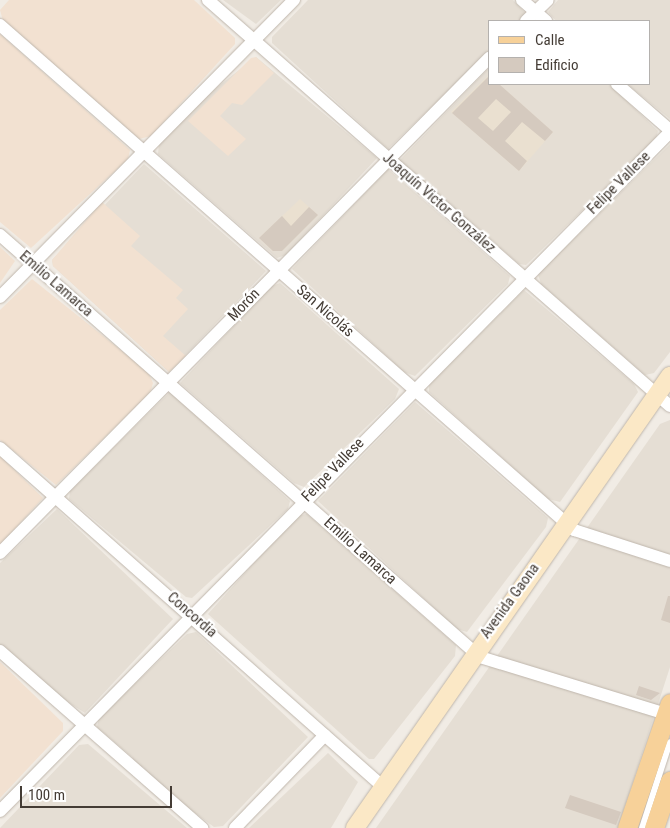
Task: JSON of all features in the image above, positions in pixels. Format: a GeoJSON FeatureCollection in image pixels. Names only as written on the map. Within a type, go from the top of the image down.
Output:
{"type":"FeatureCollection","features":[{"type":"Feature","properties":{"kind":"main road","name":"Avenida Gaona"},"geometry":{"type":"LineString","coordinates":[[355,828],[381,785],[566,523],[663,401],[670,376]]}},
{"type":"Feature","properties":{"kind":"main road"},"geometry":{"type":"LineString","coordinates":[[627,828],[669,711]]}},
{"type":"Feature","properties":{"kind":"main road"},"geometry":{"type":"LineString","coordinates":[[654,828],[670,781]]}},
{"type":"Feature","properties":{"kind":"street","name":"Joaquín Victor González"},"geometry":{"type":"LineString","coordinates":[[208,0],[663,401]]}},
{"type":"Feature","properties":{"kind":"street"},"geometry":{"type":"LineString","coordinates":[[0,297],[143,150],[294,0]]}},
{"type":"Feature","properties":{"kind":"street"},"geometry":{"type":"LineString","coordinates":[[522,0],[531,17],[548,0]]}},
{"type":"Feature","properties":{"kind":"street","name":"San Nicolás"},"geometry":{"type":"LineString","coordinates":[[0,25],[566,523],[581,534],[670,561]]}},
{"type":"Feature","properties":{"kind":"street","name":"Morón"},"geometry":{"type":"LineString","coordinates":[[0,553],[388,158],[488,59]]}},
{"type":"Feature","properties":{"kind":"street"},"geometry":{"type":"LineString","coordinates":[[618,85],[670,131]]}},
{"type":"Feature","properties":{"kind":"street","name":"Felipe Vallese"},"geometry":{"type":"LineString","coordinates":[[0,812],[413,389],[670,131]]}},
{"type":"Feature","properties":{"kind":"street","name":"Emilio Lamarca"},"geometry":{"type":"LineString","coordinates":[[0,235],[474,652],[494,665],[669,711]]}},
{"type":"Feature","properties":{"kind":"street","name":"Concordia"},"geometry":{"type":"LineString","coordinates":[[0,448],[192,615],[381,785]]}},
{"type":"Feature","properties":{"kind":"street"},"geometry":{"type":"LineString","coordinates":[[0,651],[202,828]]}},
{"type":"Feature","properties":{"kind":"street"},"geometry":{"type":"LineString","coordinates":[[235,828],[325,735]]}},
{"type":"Feature","properties":{"kind":"lane"},"geometry":{"type":"LineString","coordinates":[[642,828],[670,742]]}},
{"type":"Feature","properties":{"kind":"shaded area"},"geometry":{"type":"Polygon","coordinates":[[[9,0],[194,0],[235,38],[235,44],[151,136],[139,139],[3,21],[0,10],[9,0]]]}},
{"type":"Feature","properties":{"kind":"shaded area"},"geometry":{"type":"Polygon","coordinates":[[[223,0],[281,0],[256,24],[223,0]]]}},
{"type":"Feature","properties":{"kind":"shaded area"},"geometry":{"type":"Polygon","coordinates":[[[308,0],[513,0],[525,13],[520,20],[488,20],[488,52],[388,149],[272,43],[272,37],[308,0]]]}},
{"type":"Feature","properties":{"kind":"shaded area"},"geometry":{"type":"Polygon","coordinates":[[[558,0],[670,0],[670,119],[628,85],[650,85],[650,20],[555,20],[548,12],[558,0]]]}},
{"type":"Feature","properties":{"kind":"shaded area"},"geometry":{"type":"Polygon","coordinates":[[[0,34],[130,150],[128,159],[31,248],[0,222],[0,34]]]}},
{"type":"Feature","properties":{"kind":"shaded area"},"geometry":{"type":"Polygon","coordinates":[[[256,57],[377,158],[286,255],[277,258],[158,154],[159,144],[212,91],[256,57]]]}},
{"type":"Feature","properties":{"kind":"shaded area"},"geometry":{"type":"Polygon","coordinates":[[[256,57],[274,73],[242,105],[232,103],[220,116],[246,139],[228,156],[188,121],[251,58],[256,57]]]}},
{"type":"Feature","properties":{"kind":"shaded area"},"geometry":{"type":"Polygon","coordinates":[[[488,69],[488,85],[610,85],[658,131],[656,139],[526,265],[519,264],[399,161],[488,69]]]}},
{"type":"Feature","properties":{"kind":"shaded area"},"geometry":{"type":"Polygon","coordinates":[[[488,76],[488,85],[500,85],[553,132],[519,171],[451,112],[488,76]]]}},
{"type":"Feature","properties":{"kind":"shaded area"},"geometry":{"type":"Polygon","coordinates":[[[670,144],[670,352],[654,373],[645,375],[541,284],[538,274],[670,144]]]}},
{"type":"Feature","properties":{"kind":"shaded area"},"geometry":{"type":"Polygon","coordinates":[[[144,164],[266,271],[169,372],[53,266],[52,260],[144,164]]]}},
{"type":"Feature","properties":{"kind":"shaded area"},"geometry":{"type":"Polygon","coordinates":[[[388,169],[510,276],[508,284],[415,376],[404,372],[292,269],[388,169]]]}},
{"type":"Feature","properties":{"kind":"shaded area"},"geometry":{"type":"Polygon","coordinates":[[[300,199],[318,215],[282,251],[273,251],[259,238],[300,199]]]}},
{"type":"Feature","properties":{"kind":"shaded area"},"geometry":{"type":"Polygon","coordinates":[[[102,202],[140,236],[131,246],[183,290],[176,298],[188,309],[163,336],[186,356],[169,372],[53,266],[52,260],[102,202]]]}},
{"type":"Feature","properties":{"kind":"shaded area"},"geometry":{"type":"Polygon","coordinates":[[[0,247],[15,261],[0,283],[0,247]]]}},
{"type":"Feature","properties":{"kind":"shaded area"},"geometry":{"type":"Polygon","coordinates":[[[32,279],[148,372],[153,383],[150,393],[56,485],[0,440],[0,310],[32,279]]]}},
{"type":"Feature","properties":{"kind":"shaded area"},"geometry":{"type":"Polygon","coordinates":[[[280,283],[399,389],[395,399],[304,487],[294,483],[180,383],[272,286],[280,283]]]}},
{"type":"Feature","properties":{"kind":"shaded area"},"geometry":{"type":"Polygon","coordinates":[[[524,290],[634,384],[638,392],[560,502],[548,499],[429,392],[429,385],[524,290]]]}},
{"type":"Feature","properties":{"kind":"shaded area"},"geometry":{"type":"Polygon","coordinates":[[[170,392],[290,501],[288,509],[192,598],[186,597],[69,499],[70,491],[170,392]]]}},
{"type":"Feature","properties":{"kind":"shaded area"},"geometry":{"type":"Polygon","coordinates":[[[415,402],[548,518],[546,527],[467,632],[457,629],[318,501],[415,402]]]}},
{"type":"Feature","properties":{"kind":"shaded area"},"geometry":{"type":"Polygon","coordinates":[[[670,420],[670,667],[618,828],[376,828],[660,424],[670,420]]]}},
{"type":"Feature","properties":{"kind":"shaded area"},"geometry":{"type":"Polygon","coordinates":[[[0,456],[43,498],[0,545],[0,456]]]}},
{"type":"Feature","properties":{"kind":"shaded area"},"geometry":{"type":"Polygon","coordinates":[[[57,509],[173,619],[85,713],[60,697],[0,644],[0,563],[57,509]]]}},
{"type":"Feature","properties":{"kind":"shaded area"},"geometry":{"type":"Polygon","coordinates":[[[307,514],[456,645],[455,656],[374,759],[369,759],[208,614],[281,533],[300,515],[307,514]]]}},
{"type":"Feature","properties":{"kind":"shaded area"},"geometry":{"type":"Polygon","coordinates":[[[196,632],[308,737],[223,826],[214,827],[164,790],[143,767],[138,768],[132,757],[97,727],[99,718],[187,634],[196,632]]]}},
{"type":"Feature","properties":{"kind":"shaded area"},"geometry":{"type":"Polygon","coordinates":[[[0,662],[63,723],[63,731],[0,798],[0,662]]]}},
{"type":"Feature","properties":{"kind":"shaded area"},"geometry":{"type":"Polygon","coordinates":[[[88,744],[187,828],[0,828],[79,745],[88,744]]]}},
{"type":"Feature","properties":{"kind":"shaded area"},"geometry":{"type":"Polygon","coordinates":[[[328,753],[358,782],[331,828],[249,828],[328,753]]]}},
{"type":"Feature","properties":{"kind":"building"},"geometry":{"type":"Polygon","coordinates":[[[488,77],[488,85],[500,85],[553,132],[545,141],[522,122],[505,141],[527,161],[519,171],[452,113],[488,77]],[[496,99],[478,118],[493,131],[511,112],[496,99]]]}},
{"type":"Feature","properties":{"kind":"building"},"geometry":{"type":"Polygon","coordinates":[[[309,207],[318,215],[282,251],[273,251],[259,238],[282,216],[291,226],[309,207]]]}},
{"type":"Feature","properties":{"kind":"building"},"geometry":{"type":"Polygon","coordinates":[[[668,596],[670,596],[670,623],[661,620],[668,596]]]}},
{"type":"Feature","properties":{"kind":"building"},"geometry":{"type":"Polygon","coordinates":[[[639,686],[660,693],[651,700],[636,695],[639,686]]]}},
{"type":"Feature","properties":{"kind":"building"},"geometry":{"type":"Polygon","coordinates":[[[570,795],[621,812],[616,825],[565,808],[570,795]]]}}]}
